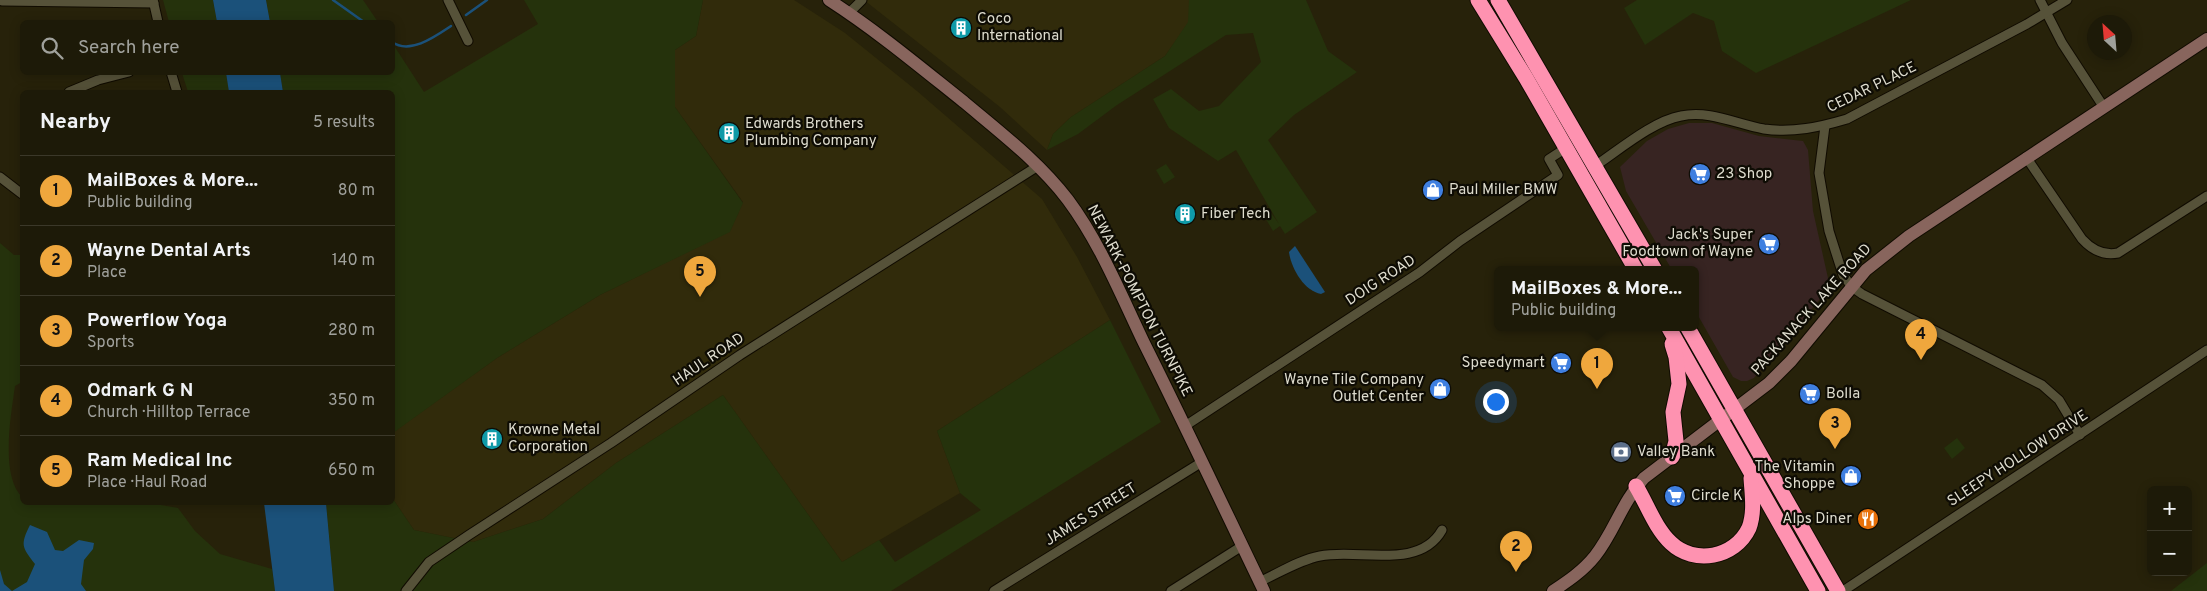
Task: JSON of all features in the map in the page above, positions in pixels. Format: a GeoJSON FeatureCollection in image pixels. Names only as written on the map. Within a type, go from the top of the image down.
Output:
{"type":"FeatureCollection","features":[{"type":"Feature","properties":{"kind":"highway"},"geometry":{"type":"LineString","coordinates":[[1478,0],[1634,266]]}},
{"type":"Feature","properties":{"kind":"highway"},"geometry":{"type":"LineString","coordinates":[[1498,0],[1653,266]]}},
{"type":"Feature","properties":{"kind":"highway"},"geometry":{"type":"LineString","coordinates":[[1669,331],[1676,357],[1679,384],[1673,412],[1676,441],[1672,456]]}},
{"type":"Feature","properties":{"kind":"highway"},"geometry":{"type":"LineString","coordinates":[[1670,331],[1818,591]]}},
{"type":"Feature","properties":{"kind":"highway"},"geometry":{"type":"LineString","coordinates":[[1690,331],[1838,591]]}},
{"type":"Feature","properties":{"kind":"highway"},"geometry":{"type":"LineString","coordinates":[[1636,486],[1670,542],[1687,553],[1708,556],[1729,549],[1740,540],[1748,528],[1753,506],[1750,471]]}},
{"type":"Feature","properties":{"kind":"street"},"geometry":{"type":"LineString","coordinates":[[448,0],[468,41]]}},
{"type":"Feature","properties":{"kind":"street","name":"NEWARK-POMPTON TURNPIKE"},"geometry":{"type":"LineString","coordinates":[[829,0],[915,62],[1038,166],[1069,201],[1092,238],[1262,586]]}},
{"type":"Feature","properties":{"kind":"street"},"geometry":{"type":"LineString","coordinates":[[849,13],[862,0]]}},
{"type":"Feature","properties":{"kind":"street"},"geometry":{"type":"LineString","coordinates":[[2040,0],[2062,43],[2103,106]]}},
{"type":"Feature","properties":{"kind":"street","name":"CEDAR PLACE"},"geometry":{"type":"LineString","coordinates":[[1595,166],[1659,124],[1680,116],[1705,115],[1758,127],[1783,130],[1825,126],[1862,111],[2068,0]]}},
{"type":"Feature","properties":{"kind":"street"},"geometry":{"type":"LineString","coordinates":[[2,1],[153,2],[158,20]]}},
{"type":"Feature","properties":{"kind":"street","name":"PACKANACK LAKE ROAD"},"geometry":{"type":"LineString","coordinates":[[1553,591],[1578,573],[1595,555],[1623,504],[1636,486],[1672,456],[1735,411],[1780,373],[1852,287],[1889,250],[2207,38]]}},
{"type":"Feature","properties":{"kind":"street"},"geometry":{"type":"LineString","coordinates":[[74,90],[98,80],[117,75]]}},
{"type":"Feature","properties":{"kind":"street"},"geometry":{"type":"LineString","coordinates":[[172,75],[176,90]]}},
{"type":"Feature","properties":{"kind":"street"},"geometry":{"type":"LineString","coordinates":[[1825,126],[1820,164],[1823,198],[1834,249],[1843,275],[1852,287],[1862,294],[2042,385],[2059,400],[2080,435]]}},
{"type":"Feature","properties":{"kind":"street","name":"DOIG ROAD"},"geometry":{"type":"LineString","coordinates":[[1185,426],[1412,277],[1460,241],[1558,175],[1549,159],[1566,148]]}},
{"type":"Feature","properties":{"kind":"street"},"geometry":{"type":"LineString","coordinates":[[2026,157],[2082,239],[2088,246],[2103,254],[2118,253],[2207,196]]}},
{"type":"Feature","properties":{"kind":"street","name":"HAUL ROAD"},"geometry":{"type":"LineString","coordinates":[[406,591],[429,562],[468,535],[612,443],[725,364],[1038,166]]}},
{"type":"Feature","properties":{"kind":"street"},"geometry":{"type":"LineString","coordinates":[[0,177],[20,192]]}},
{"type":"Feature","properties":{"kind":"street","name":"SLEEPY HOLLOW DRIVE"},"geometry":{"type":"LineString","coordinates":[[1843,591],[2207,350]]}},
{"type":"Feature","properties":{"kind":"street","name":"JAMES STREET"},"geometry":{"type":"LineString","coordinates":[[994,591],[1202,462]]}},
{"type":"Feature","properties":{"kind":"street"},"geometry":{"type":"LineString","coordinates":[[1262,586],[1319,556],[1408,553],[1437,539],[1442,530]]}},
{"type":"Feature","properties":{"kind":"street"},"geometry":{"type":"LineString","coordinates":[[1171,591],[1242,546]]}},
{"type":"Feature","properties":{"kind":"shaded area"},"geometry":{"type":"Polygon","coordinates":[[[703,0],[794,0],[845,33],[917,91],[1042,199],[1077,257],[1110,320],[937,431],[960,493],[842,562],[723,395],[616,463],[543,519],[473,542],[414,530],[395,502],[395,431],[497,358],[600,295],[730,231],[743,202],[675,107],[675,50],[696,36],[703,0]]]}},
{"type":"Feature","properties":{"kind":"shaded area"},"geometry":{"type":"Polygon","coordinates":[[[864,0],[1189,0],[1189,22],[1165,56],[1071,117],[1053,134],[1047,150],[1000,107],[864,0]]]}},
{"type":"Feature","properties":{"kind":"shaded area"},"geometry":{"type":"Polygon","coordinates":[[[1689,123],[1712,123],[1759,136],[1803,141],[1808,150],[1813,211],[1830,287],[1754,378],[1747,381],[1741,381],[1733,377],[1699,317],[1699,266],[1670,266],[1626,191],[1620,167],[1647,141],[1668,129],[1689,123]]]}},
{"type":"Feature","properties":{"kind":"green space"},"geometry":{"type":"Polygon","coordinates":[[[163,0],[213,0],[217,20],[168,20],[163,0]]]}},
{"type":"Feature","properties":{"kind":"green space"},"geometry":{"type":"Polygon","coordinates":[[[266,0],[363,0],[377,20],[270,20],[266,0]]]}},
{"type":"Feature","properties":{"kind":"green space"},"geometry":{"type":"Polygon","coordinates":[[[524,0],[703,0],[696,36],[675,50],[675,107],[743,203],[730,232],[600,295],[497,358],[395,432],[395,90],[283,90],[280,75],[395,75],[395,47],[424,92],[538,24],[524,0]]]}},
{"type":"Feature","properties":{"kind":"green space"},"geometry":{"type":"Polygon","coordinates":[[[1189,0],[1306,0],[1328,51],[1357,72],[1294,115],[1268,140],[1317,212],[1285,234],[1280,226],[1273,231],[1261,211],[1267,207],[1279,224],[1236,150],[1218,161],[1169,128],[1153,99],[1171,89],[1199,111],[1219,106],[1261,62],[1253,33],[1226,35],[1117,105],[1078,134],[1047,150],[1053,134],[1071,117],[1165,56],[1188,22],[1189,0]]]}},
{"type":"Feature","properties":{"kind":"green space"},"geometry":{"type":"Polygon","coordinates":[[[1637,0],[1911,0],[1756,73],[1722,51],[1714,21],[1693,13],[1645,45],[1624,8],[1637,0]]]}},
{"type":"Feature","properties":{"kind":"green space"},"geometry":{"type":"Polygon","coordinates":[[[183,75],[226,75],[229,90],[187,90],[183,75]]]}},
{"type":"Feature","properties":{"kind":"green space"},"geometry":{"type":"Polygon","coordinates":[[[1166,164],[1175,177],[1164,184],[1156,170],[1166,164]]]}},
{"type":"Feature","properties":{"kind":"green space"},"geometry":{"type":"Polygon","coordinates":[[[0,243],[14,255],[20,255],[20,383],[15,386],[11,412],[9,460],[15,487],[20,494],[20,505],[161,505],[178,508],[195,531],[220,554],[272,569],[275,591],[0,591],[0,243]]]}},
{"type":"Feature","properties":{"kind":"green space"},"geometry":{"type":"Polygon","coordinates":[[[1110,320],[1161,422],[891,591],[334,591],[326,505],[395,505],[395,502],[414,530],[473,542],[543,519],[616,463],[723,395],[842,562],[879,540],[895,562],[981,510],[960,493],[937,431],[1110,320]]]}},
{"type":"Feature","properties":{"kind":"green space"},"geometry":{"type":"Polygon","coordinates":[[[1957,438],[1965,448],[1952,459],[1944,448],[1957,438]]]}},
{"type":"Feature","properties":{"kind":"green space"},"geometry":{"type":"Polygon","coordinates":[[[2207,563],[2207,591],[2171,591],[2192,576],[2207,563]]]}},
{"type":"Feature","properties":{"kind":"water"},"geometry":{"type":"Polygon","coordinates":[[[213,0],[266,0],[270,20],[217,20],[213,0]]]}},
{"type":"Feature","properties":{"kind":"water"},"geometry":{"type":"Polygon","coordinates":[[[226,75],[280,75],[283,90],[229,90],[226,75]]]}},
{"type":"Feature","properties":{"kind":"water"},"geometry":{"type":"Polygon","coordinates":[[[1295,246],[1325,292],[1321,294],[1315,292],[1299,278],[1292,265],[1289,252],[1295,246]]]}},
{"type":"Feature","properties":{"kind":"water"},"geometry":{"type":"Polygon","coordinates":[[[264,505],[326,505],[334,591],[275,591],[264,505]]]}},
{"type":"Feature","properties":{"kind":"water"},"geometry":{"type":"Polygon","coordinates":[[[30,525],[47,532],[55,550],[63,551],[79,540],[94,543],[93,549],[84,560],[81,584],[86,591],[12,591],[27,582],[35,564],[27,554],[24,546],[25,537],[30,525]]]}},
{"type":"Feature","properties":{"kind":"water"},"geometry":{"type":"Polygon","coordinates":[[[0,570],[4,584],[12,591],[0,591],[0,570]]]}},
{"type":"Feature","properties":{"kind":"waterway"},"geometry":{"type":"LineString","coordinates":[[333,0],[361,20]]}},
{"type":"Feature","properties":{"kind":"waterway"},"geometry":{"type":"LineString","coordinates":[[466,15],[487,0]]}},
{"type":"Feature","properties":{"kind":"waterway"},"geometry":{"type":"LineString","coordinates":[[395,43],[407,46],[423,43],[451,26]]}},
{"type":"Feature","properties":{"kind":"place","name":"Coco International"},"geometry":{"type":"Point","coordinates":[961,28]}},
{"type":"Feature","properties":{"kind":"place","name":"Edwards Brothers Plumbing Company"},"geometry":{"type":"Point","coordinates":[729,133]}},
{"type":"Feature","properties":{"kind":"place","name":"23 Shop"},"geometry":{"type":"Point","coordinates":[1700,174]}},
{"type":"Feature","properties":{"kind":"place","name":"Paul Miller BMW"},"geometry":{"type":"Point","coordinates":[1433,190]}},
{"type":"Feature","properties":{"kind":"place","name":"Fiber Tech"},"geometry":{"type":"Point","coordinates":[1185,214]}},
{"type":"Feature","properties":{"kind":"place","name":"Jack's Super Foodtown of Wayne"},"geometry":{"type":"Point","coordinates":[1769,244]}},
{"type":"Feature","properties":{"kind":"place","name":"Ram Medical Inc"},"geometry":{"type":"Point","coordinates":[700,297]}},
{"type":"Feature","properties":{"kind":"place","name":"Odmark G N"},"geometry":{"type":"Point","coordinates":[1921,360]}},
{"type":"Feature","properties":{"kind":"place","name":"Speedymart"},"geometry":{"type":"Point","coordinates":[1561,363]}},
{"type":"Feature","properties":{"kind":"place","name":"Wayne Tile Company Outlet Center"},"geometry":{"type":"Point","coordinates":[1440,389]}},
{"type":"Feature","properties":{"kind":"place","name":"MailBoxes & More..."},"geometry":{"type":"Point","coordinates":[1597,389]}},
{"type":"Feature","properties":{"kind":"place","name":"Bolla"},"geometry":{"type":"Point","coordinates":[1810,394]}},
{"type":"Feature","properties":{"kind":"place","name":"Krowne Metal Corporation"},"geometry":{"type":"Point","coordinates":[492,439]}},
{"type":"Feature","properties":{"kind":"place","name":"Powerflow Yoga"},"geometry":{"type":"Point","coordinates":[1835,449]}},
{"type":"Feature","properties":{"kind":"place","name":"Valley Bank"},"geometry":{"type":"Point","coordinates":[1621,452]}},
{"type":"Feature","properties":{"kind":"place","name":"The Vitamin Shoppe"},"geometry":{"type":"Point","coordinates":[1851,476]}},
{"type":"Feature","properties":{"kind":"place","name":"Circle K"},"geometry":{"type":"Point","coordinates":[1675,496]}},
{"type":"Feature","properties":{"kind":"place","name":"Alps Diner"},"geometry":{"type":"Point","coordinates":[1868,519]}},
{"type":"Feature","properties":{"kind":"place","name":"Wayne Dental Arts"},"geometry":{"type":"Point","coordinates":[1516,572]}}]}
